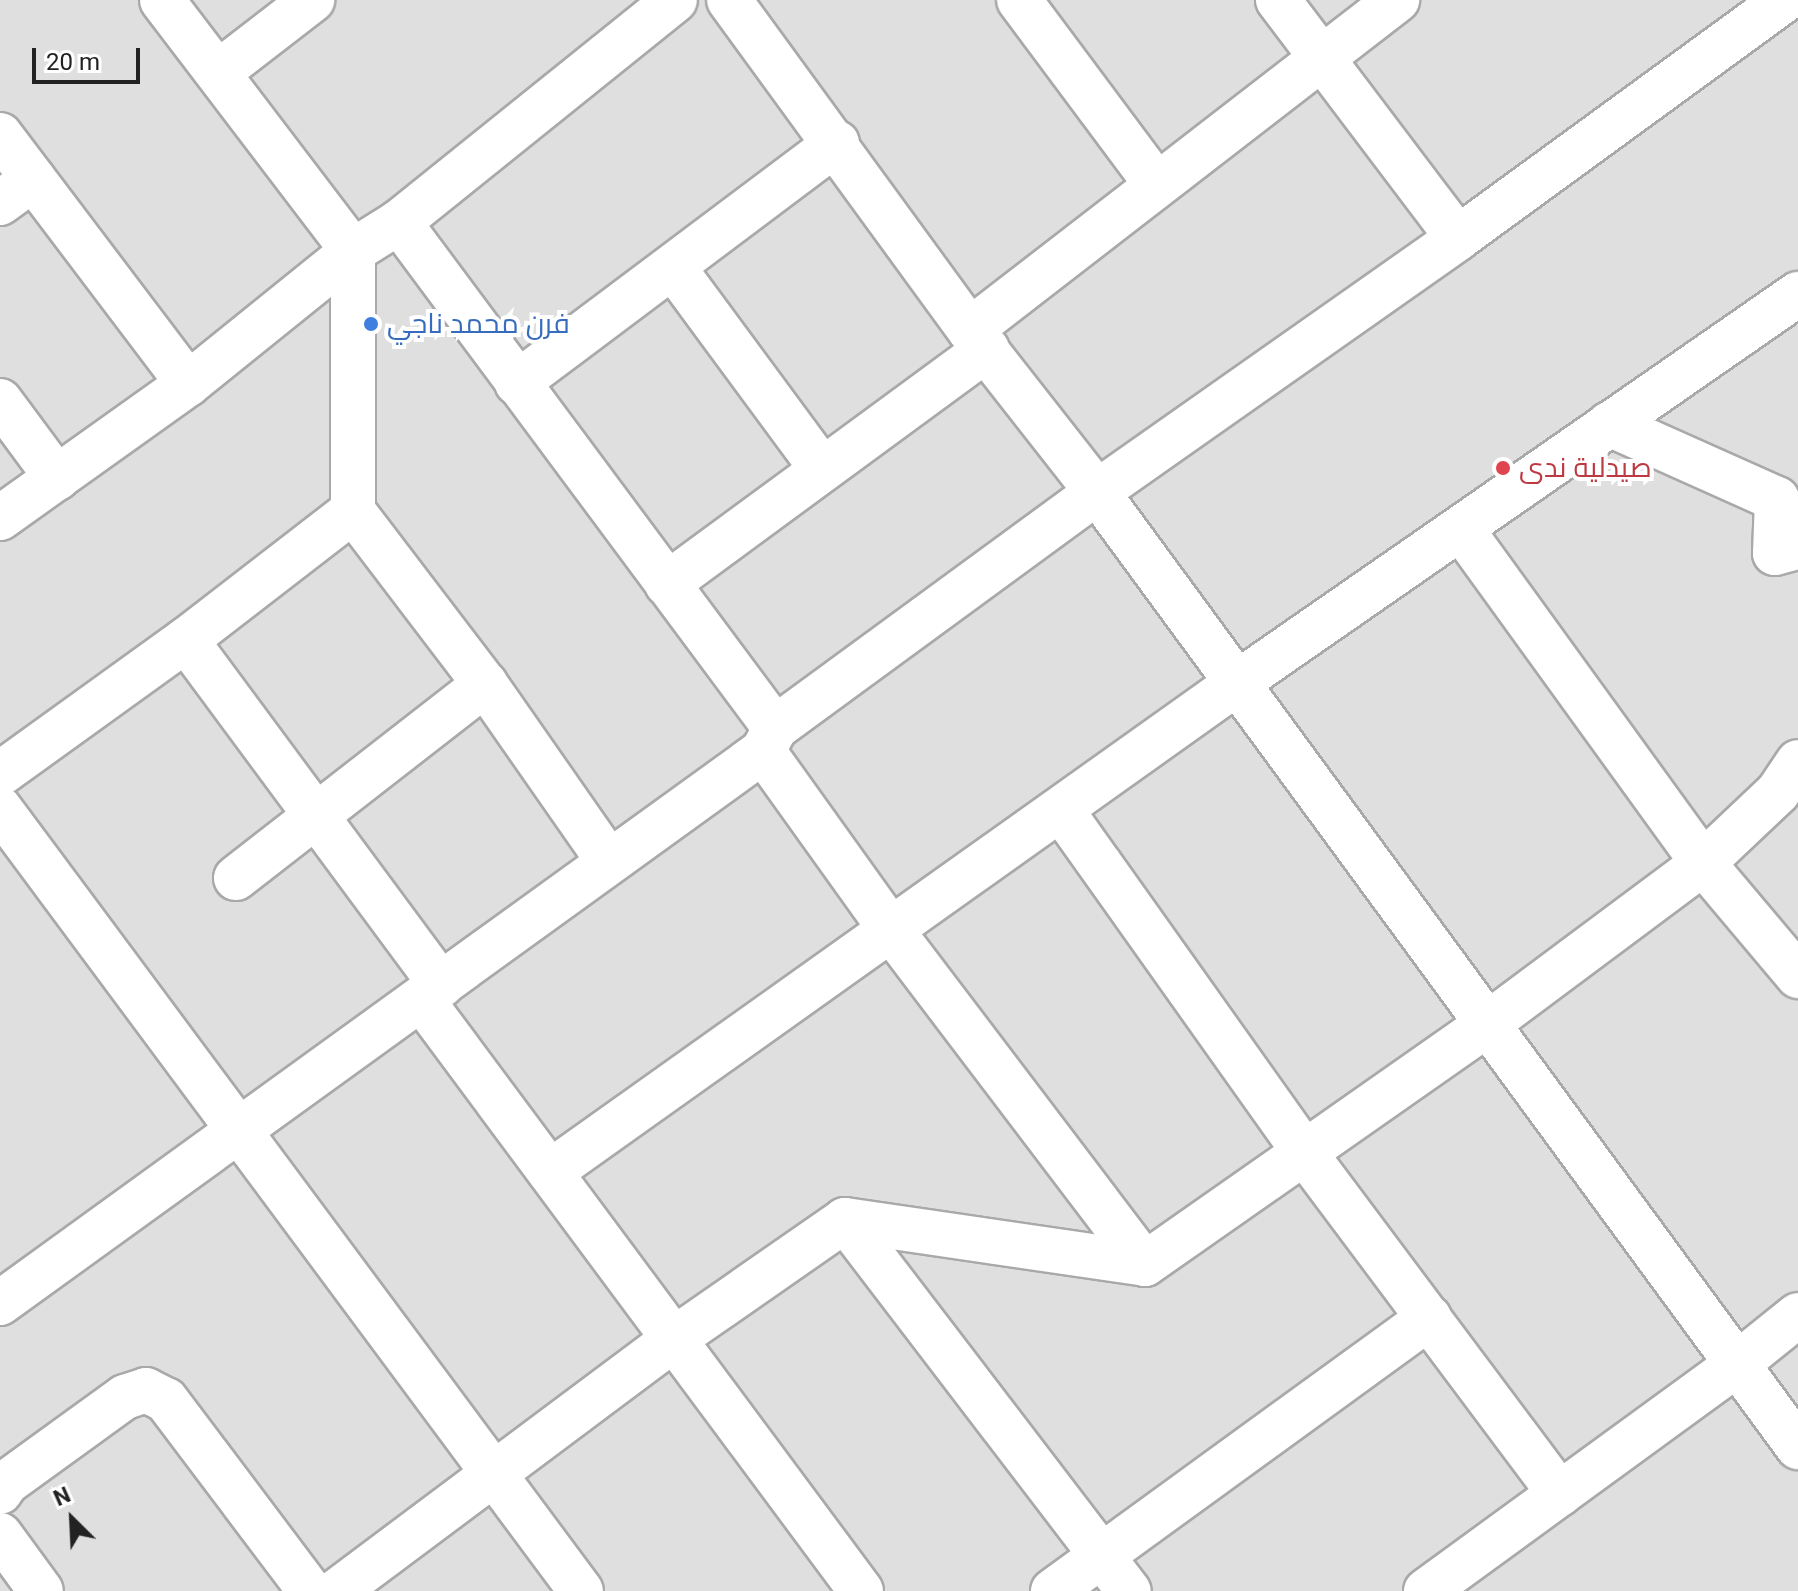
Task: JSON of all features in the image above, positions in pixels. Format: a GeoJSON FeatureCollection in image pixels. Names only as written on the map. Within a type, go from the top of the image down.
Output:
{"type":"FeatureCollection","features":[{"type":"Feature","properties":{"kind":"street"},"geometry":{"type":"LineString","coordinates":[[162,0],[353,251],[353,511],[485,684],[608,860]]}},
{"type":"Feature","properties":{"kind":"street"},"geometry":{"type":"LineString","coordinates":[[219,72],[312,0]]}},
{"type":"Feature","properties":{"kind":"street"},"geometry":{"type":"LineString","coordinates":[[0,518],[188,384],[353,251],[399,222],[675,0]]}},
{"type":"Feature","properties":{"kind":"street"},"geometry":{"type":"LineString","coordinates":[[729,0],[979,340],[1097,492],[1798,1447]]}},
{"type":"Feature","properties":{"kind":"street"},"geometry":{"type":"LineString","coordinates":[[1019,0],[1156,184]]}},
{"type":"Feature","properties":{"kind":"street"},"geometry":{"type":"LineString","coordinates":[[1278,0],[1458,238]]}},
{"type":"Feature","properties":{"kind":"street"},"geometry":{"type":"LineString","coordinates":[[667,584],[822,469],[979,340],[1156,184],[1397,0]]}},
{"type":"Feature","properties":{"kind":"street"},"geometry":{"type":"LineString","coordinates":[[0,1303],[237,1129],[432,992],[1097,492],[1786,7]]}},
{"type":"Feature","properties":{"kind":"street"},"geometry":{"type":"LineString","coordinates":[[0,135],[17,191],[188,384]]}},
{"type":"Feature","properties":{"kind":"street"},"geometry":{"type":"LineString","coordinates":[[517,383],[837,143]]}},
{"type":"Feature","properties":{"kind":"street"},"geometry":{"type":"LineString","coordinates":[[399,222],[667,584],[892,931],[1145,1264]]}},
{"type":"Feature","properties":{"kind":"street"},"geometry":{"type":"LineString","coordinates":[[673,267],[822,469]]}},
{"type":"Feature","properties":{"kind":"street"},"geometry":{"type":"LineString","coordinates":[[550,1172],[1062,811],[1237,683],[1462,530],[1798,294]]}},
{"type":"Feature","properties":{"kind":"street"},"geometry":{"type":"LineString","coordinates":[[0,401],[57,478]]}},
{"type":"Feature","properties":{"kind":"street"},"geometry":{"type":"LineString","coordinates":[[1609,424],[1777,499],[1775,553],[1798,547]]}},
{"type":"Feature","properties":{"kind":"street"},"geometry":{"type":"LineString","coordinates":[[0,774],[186,640],[353,511]]}},
{"type":"Feature","properties":{"kind":"street"},"geometry":{"type":"LineString","coordinates":[[1462,530],[1703,863],[1798,976]]}},
{"type":"Feature","properties":{"kind":"street"},"geometry":{"type":"LineString","coordinates":[[186,640],[315,817],[550,1172],[861,1591]]}},
{"type":"Feature","properties":{"kind":"street"},"geometry":{"type":"LineString","coordinates":[[236,878],[485,684]]}},
{"type":"Feature","properties":{"kind":"street"},"geometry":{"type":"LineString","coordinates":[[337,1591],[674,1339],[845,1220],[1145,1264],[1486,1025],[1703,863],[1778,792],[1798,762]]}},
{"type":"Feature","properties":{"kind":"street"},"geometry":{"type":"LineString","coordinates":[[0,809],[581,1591]]}},
{"type":"Feature","properties":{"kind":"street"},"geometry":{"type":"LineString","coordinates":[[1062,811],[1304,1152],[1560,1494]]}},
{"type":"Feature","properties":{"kind":"street"},"geometry":{"type":"LineString","coordinates":[[845,1220],[1129,1591]]}},
{"type":"Feature","properties":{"kind":"street"},"geometry":{"type":"LineString","coordinates":[[1426,1591],[1737,1364],[1798,1315]]}},
{"type":"Feature","properties":{"kind":"street"},"geometry":{"type":"LineString","coordinates":[[1053,1591],[1429,1318]]}},
{"type":"Feature","properties":{"kind":"street"},"geometry":{"type":"LineString","coordinates":[[0,1492],[6,1483],[125,1397],[146,1390],[166,1400],[310,1591]]}},
{"type":"Feature","properties":{"kind":"street"},"geometry":{"type":"LineString","coordinates":[[0,1535],[41,1591]]}},
{"type":"Feature","properties":{"kind":"shaded area"},"geometry":{"type":"Polygon","coordinates":[[[0,0],[1798,0],[1798,1591],[0,1591],[0,0]]]}},
{"type":"Feature","properties":{"kind":"place","name":"فرن محمد ناجي"},"geometry":{"type":"Point","coordinates":[371,324]}},
{"type":"Feature","properties":{"kind":"place","name":"صيدلية ندى"},"geometry":{"type":"Point","coordinates":[1503,468]}}]}
